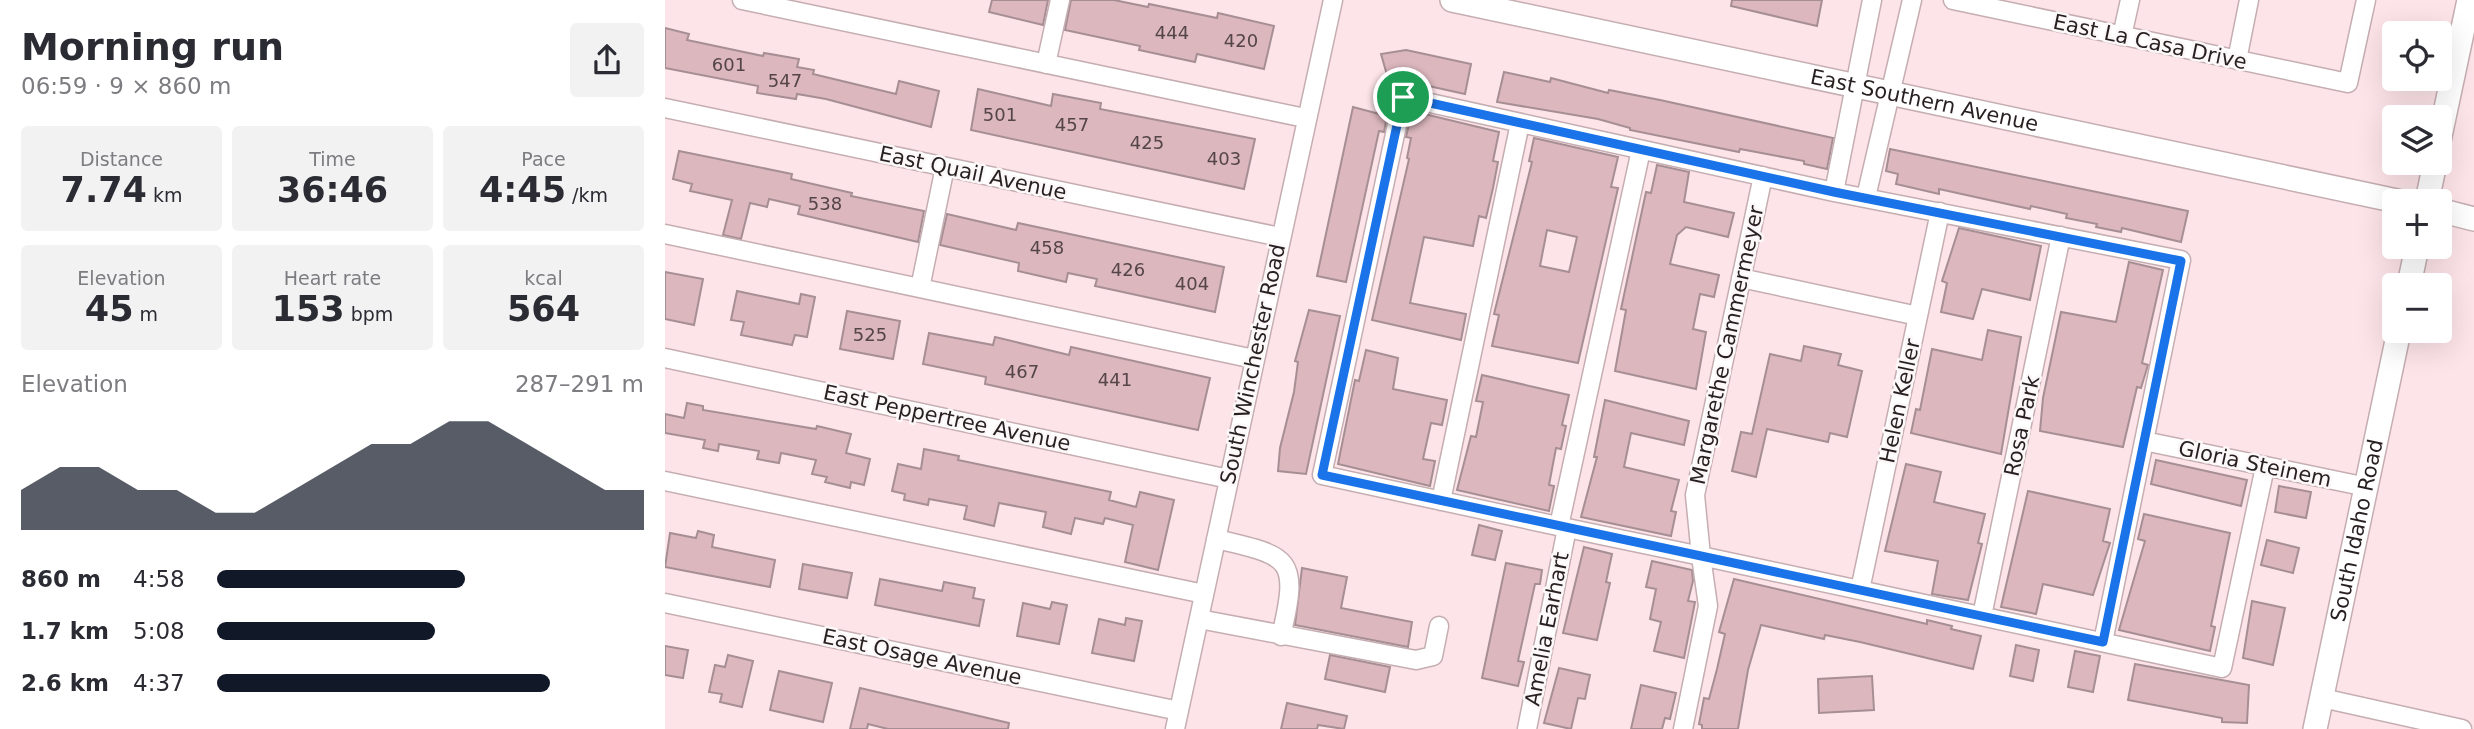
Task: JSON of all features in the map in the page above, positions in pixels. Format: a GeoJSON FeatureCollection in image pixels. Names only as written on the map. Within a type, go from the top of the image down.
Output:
{"type":"FeatureCollection","features":[{"type":"Feature","properties":{"kind":"main road","name":"East Southern Avenue"},"geometry":{"type":"LineString","coordinates":[[1452,0],[2382,198]]}},
{"type":"Feature","properties":{"kind":"main road"},"geometry":{"type":"LineString","coordinates":[[2447,105],[2469,0]]}},
{"type":"Feature","properties":{"kind":"main road"},"geometry":{"type":"LineString","coordinates":[[2452,214],[2474,219]]}},
{"type":"Feature","properties":{"kind":"main road","name":"South Idaho Road"},"geometry":{"type":"LineString","coordinates":[[2315,729],[2397,343]]}},
{"type":"Feature","properties":{"kind":"street"},"geometry":{"type":"LineString","coordinates":[[742,0],[1305,118]]}},
{"type":"Feature","properties":{"kind":"street"},"geometry":{"type":"LineString","coordinates":[[1046,64],[1060,0]]}},
{"type":"Feature","properties":{"kind":"street","name":"South Winchester Road"},"geometry":{"type":"LineString","coordinates":[[1175,729],[1332,0]]}},
{"type":"Feature","properties":{"kind":"street"},"geometry":{"type":"LineString","coordinates":[[1834,192],[1871,0]]}},
{"type":"Feature","properties":{"kind":"street"},"geometry":{"type":"LineString","coordinates":[[1866,197],[1912,0]]}},
{"type":"Feature","properties":{"kind":"street","name":"East La Casa Drive"},"geometry":{"type":"LineString","coordinates":[[1953,0],[2011,6],[2122,36],[2348,83],[2366,0]]}},
{"type":"Feature","properties":{"kind":"street"},"geometry":{"type":"LineString","coordinates":[[2122,36],[2130,0]]}},
{"type":"Feature","properties":{"kind":"street"},"geometry":{"type":"LineString","coordinates":[[2237,60],[2249,0]]}},
{"type":"Feature","properties":{"kind":"street","name":"Amelia Earhart"},"geometry":{"type":"LineString","coordinates":[[1520,123],[1403,97],[1322,475],[1563,527],[1527,729]]}},
{"type":"Feature","properties":{"kind":"street","name":"East Quail Avenue"},"geometry":{"type":"LineString","coordinates":[[665,108],[1280,237]]}},
{"type":"Feature","properties":{"kind":"street"},"geometry":{"type":"LineString","coordinates":[[1441,501],[1520,123],[1834,192],[2181,261],[2103,642]]}},
{"type":"Feature","properties":{"kind":"street"},"geometry":{"type":"LineString","coordinates":[[1641,150],[1563,527],[2222,668],[2265,467]]}},
{"type":"Feature","properties":{"kind":"street"},"geometry":{"type":"LineString","coordinates":[[920,288],[945,167]]}},
{"type":"Feature","properties":{"kind":"street","name":"Margarethe Cammermeyer"},"geometry":{"type":"LineString","coordinates":[[1701,556],[1695,495],[1763,176]]}},
{"type":"Feature","properties":{"kind":"street","name":"Helen Keller"},"geometry":{"type":"LineString","coordinates":[[1860,590],[1940,212]]}},
{"type":"Feature","properties":{"kind":"street"},"geometry":{"type":"LineString","coordinates":[[665,233],[1254,359]]}},
{"type":"Feature","properties":{"kind":"street","name":"Rosa Park"},"geometry":{"type":"LineString","coordinates":[[1982,617],[2061,236]]}},
{"type":"Feature","properties":{"kind":"street"},"geometry":{"type":"LineString","coordinates":[[1741,278],[1918,316]]}},
{"type":"Feature","properties":{"kind":"street","name":"East Peppertree Avenue"},"geometry":{"type":"LineString","coordinates":[[665,358],[1229,479]]}},
{"type":"Feature","properties":{"kind":"street","name":"Gloria Steinem"},"geometry":{"type":"LineString","coordinates":[[2144,441],[2367,487]]}},
{"type":"Feature","properties":{"kind":"street"},"geometry":{"type":"LineString","coordinates":[[665,481],[1204,594]]}},
{"type":"Feature","properties":{"kind":"street"},"geometry":{"type":"LineString","coordinates":[[1216,539],[1260,550],[1280,558],[1288,567],[1290,582],[1281,636]]}},
{"type":"Feature","properties":{"kind":"street"},"geometry":{"type":"LineString","coordinates":[[1683,729],[1708,606],[1701,556]]}},
{"type":"Feature","properties":{"kind":"street","name":"East Osage Avenue"},"geometry":{"type":"LineString","coordinates":[[665,603],[1179,711]]}},
{"type":"Feature","properties":{"kind":"street"},"geometry":{"type":"LineString","coordinates":[[1199,619],[1416,660],[1433,656],[1439,626]]}},
{"type":"Feature","properties":{"kind":"street"},"geometry":{"type":"LineString","coordinates":[[2322,698],[2462,729]]}},
{"type":"Feature","properties":{"kind":"building"},"geometry":{"type":"Polygon","coordinates":[[[992,0],[1048,0],[1043,25],[989,12],[992,0]]]}},
{"type":"Feature","properties":{"kind":"building"},"geometry":{"type":"Polygon","coordinates":[[[1071,0],[1114,0],[1148,7],[1149,4],[1217,18],[1218,13],[1274,26],[1264,69],[1197,54],[1195,62],[1139,50],[1140,46],[1065,30],[1071,0]]]}},
{"type":"Feature","properties":{"kind":"building"},"geometry":{"type":"Polygon","coordinates":[[[1732,0],[1822,0],[1817,26],[1731,6],[1732,0]]]}},
{"type":"Feature","properties":{"kind":"building"},"geometry":{"type":"Polygon","coordinates":[[[665,28],[689,34],[687,40],[763,56],[764,53],[799,59],[797,67],[814,70],[813,74],[896,94],[899,81],[939,91],[931,127],[826,99],[797,94],[796,99],[757,93],[758,86],[665,68],[665,28]]]}},
{"type":"Feature","properties":{"kind":"building"},"geometry":{"type":"Polygon","coordinates":[[[1406,50],[1471,64],[1465,94],[1415,83],[1402,85],[1389,82],[1381,54],[1406,50]]]}},
{"type":"Feature","properties":{"kind":"building"},"geometry":{"type":"Polygon","coordinates":[[[1504,72],[1550,82],[1551,78],[1608,93],[1609,90],[1660,100],[1833,138],[1827,169],[1804,164],[1804,161],[1740,149],[1739,152],[1630,130],[1598,119],[1497,102],[1504,72]]]}},
{"type":"Feature","properties":{"kind":"building"},"geometry":{"type":"Polygon","coordinates":[[[978,89],[1051,106],[1053,94],[1101,103],[1100,109],[1255,139],[1244,189],[971,130],[978,89]]]}},
{"type":"Feature","properties":{"kind":"building"},"geometry":{"type":"Polygon","coordinates":[[[1353,107],[1387,116],[1384,132],[1379,131],[1346,282],[1317,276],[1353,107]]]}},
{"type":"Feature","properties":{"kind":"building"},"geometry":{"type":"Polygon","coordinates":[[[1412,111],[1499,132],[1493,161],[1498,162],[1493,188],[1486,218],[1479,216],[1473,246],[1424,237],[1410,303],[1466,314],[1461,340],[1372,320],[1409,159],[1411,138],[1406,137],[1412,111]]]}},
{"type":"Feature","properties":{"kind":"building"},"geometry":{"type":"Polygon","coordinates":[[[1534,138],[1618,157],[1611,187],[1618,188],[1578,363],[1492,346],[1499,315],[1494,314],[1532,162],[1529,161],[1534,138]],[[1547,230],[1540,266],[1569,272],[1577,237],[1547,230]]]}},
{"type":"Feature","properties":{"kind":"building"},"geometry":{"type":"Polygon","coordinates":[[[1890,149],[2188,211],[2181,242],[2122,228],[2121,232],[2096,227],[2097,224],[2066,218],[2067,214],[2031,206],[2030,209],[1939,189],[1939,194],[1896,184],[1898,174],[1886,171],[1890,149]]]}},
{"type":"Feature","properties":{"kind":"building"},"geometry":{"type":"Polygon","coordinates":[[[679,151],[792,174],[791,179],[852,193],[851,196],[924,211],[918,242],[798,214],[800,206],[769,199],[767,207],[750,203],[741,239],[723,235],[732,200],[690,191],[692,184],[673,179],[679,151]]]}},
{"type":"Feature","properties":{"kind":"building"},"geometry":{"type":"Polygon","coordinates":[[[1657,165],[1689,172],[1684,202],[1734,213],[1728,237],[1686,227],[1677,235],[1670,264],[1719,275],[1714,297],[1700,294],[1693,329],[1706,332],[1696,389],[1615,371],[1626,310],[1621,309],[1646,192],[1651,193],[1657,165]]]}},
{"type":"Feature","properties":{"kind":"building"},"geometry":{"type":"Polygon","coordinates":[[[947,214],[1016,230],[1018,223],[1224,267],[1215,312],[1095,286],[1097,279],[1068,273],[1066,282],[1018,271],[1019,263],[940,245],[947,214]]]}},
{"type":"Feature","properties":{"kind":"building"},"geometry":{"type":"Polygon","coordinates":[[[1959,228],[2041,246],[2030,300],[1982,289],[1973,319],[1941,312],[1947,283],[1942,281],[1959,228]]]}},
{"type":"Feature","properties":{"kind":"building"},"geometry":{"type":"Polygon","coordinates":[[[2129,262],[2163,270],[2142,363],[2148,365],[2141,388],[2137,387],[2123,447],[2040,431],[2043,398],[2061,312],[2116,322],[2129,262]]]}},
{"type":"Feature","properties":{"kind":"building"},"geometry":{"type":"Polygon","coordinates":[[[665,272],[703,279],[694,325],[665,319],[665,272]]]}},
{"type":"Feature","properties":{"kind":"building"},"geometry":{"type":"Polygon","coordinates":[[[737,291],[799,304],[801,294],[815,297],[807,337],[795,335],[792,345],[741,335],[744,322],[731,320],[737,291]]]}},
{"type":"Feature","properties":{"kind":"building"},"geometry":{"type":"Polygon","coordinates":[[[1309,310],[1340,316],[1306,474],[1278,471],[1280,448],[1294,392],[1298,362],[1295,361],[1309,310]]]}},
{"type":"Feature","properties":{"kind":"building"},"geometry":{"type":"Polygon","coordinates":[[[847,311],[900,321],[893,359],[840,349],[847,311]]]}},
{"type":"Feature","properties":{"kind":"building"},"geometry":{"type":"Polygon","coordinates":[[[1988,330],[2021,337],[2001,454],[1911,433],[1916,409],[1920,410],[1932,349],[1982,360],[1988,330]]]}},
{"type":"Feature","properties":{"kind":"building"},"geometry":{"type":"Polygon","coordinates":[[[929,333],[993,345],[995,337],[1069,355],[1071,347],[1210,378],[1198,430],[985,384],[986,377],[923,364],[929,333]]]}},
{"type":"Feature","properties":{"kind":"building"},"geometry":{"type":"Polygon","coordinates":[[[1804,346],[1841,354],[1838,365],[1862,371],[1847,437],[1830,433],[1828,442],[1767,429],[1756,477],[1732,471],[1741,432],[1752,434],[1770,354],[1801,361],[1804,346]]]}},
{"type":"Feature","properties":{"kind":"building"},"geometry":{"type":"Polygon","coordinates":[[[1366,350],[1398,358],[1393,389],[1447,400],[1442,425],[1431,423],[1423,459],[1435,461],[1430,486],[1338,464],[1355,380],[1359,381],[1366,350]]]}},
{"type":"Feature","properties":{"kind":"building"},"geometry":{"type":"Polygon","coordinates":[[[1482,375],[1569,395],[1562,425],[1566,426],[1561,449],[1556,448],[1549,485],[1554,486],[1549,511],[1457,490],[1471,436],[1476,437],[1483,402],[1476,401],[1482,375]]]}},
{"type":"Feature","properties":{"kind":"building"},"geometry":{"type":"Polygon","coordinates":[[[1605,400],[1689,421],[1684,445],[1631,433],[1624,467],[1679,480],[1671,511],[1676,512],[1671,536],[1581,517],[1597,457],[1594,457],[1605,400]]]}},
{"type":"Feature","properties":{"kind":"building"},"geometry":{"type":"Polygon","coordinates":[[[687,403],[703,406],[703,410],[816,429],[817,426],[851,434],[846,453],[870,459],[864,485],[851,482],[850,488],[825,482],[827,477],[812,474],[816,460],[781,453],[779,463],[757,459],[759,451],[719,444],[718,451],[703,448],[705,440],[665,433],[665,414],[684,418],[687,403]]]}},
{"type":"Feature","properties":{"kind":"building"},"geometry":{"type":"Polygon","coordinates":[[[924,449],[959,456],[958,460],[1111,492],[1109,500],[1136,507],[1140,492],[1174,500],[1158,570],[1125,562],[1133,525],[1105,518],[1103,524],[1075,518],[1071,534],[1043,527],[1046,512],[999,503],[994,526],[964,519],[967,506],[929,499],[928,505],[904,500],[905,494],[892,491],[898,464],[921,469],[924,449]]]}},
{"type":"Feature","properties":{"kind":"building"},"geometry":{"type":"Polygon","coordinates":[[[2156,460],[2247,480],[2241,506],[2151,484],[2156,460]]]}},
{"type":"Feature","properties":{"kind":"building"},"geometry":{"type":"Polygon","coordinates":[[[1906,464],[1941,472],[1934,502],[1985,514],[1978,543],[1982,544],[1968,600],[1932,594],[1938,561],[1885,551],[1906,464]]]}},
{"type":"Feature","properties":{"kind":"building"},"geometry":{"type":"Polygon","coordinates":[[[2279,486],[2311,492],[2306,518],[2275,512],[2279,486]]]}},
{"type":"Feature","properties":{"kind":"building"},"geometry":{"type":"Polygon","coordinates":[[[2028,491],[2110,509],[2103,541],[2110,543],[2093,595],[2043,584],[2036,614],[2001,607],[2028,491]]]}},
{"type":"Feature","properties":{"kind":"building"},"geometry":{"type":"Polygon","coordinates":[[[2144,514],[2230,533],[2211,626],[2215,627],[2210,651],[2119,630],[2145,541],[2138,539],[2144,514]]]}},
{"type":"Feature","properties":{"kind":"building"},"geometry":{"type":"Polygon","coordinates":[[[1479,525],[1502,531],[1495,560],[1472,555],[1479,525]]]}},
{"type":"Feature","properties":{"kind":"building"},"geometry":{"type":"Polygon","coordinates":[[[698,531],[714,535],[712,547],[775,560],[770,587],[665,567],[670,533],[696,538],[698,531]]]}},
{"type":"Feature","properties":{"kind":"building"},"geometry":{"type":"Polygon","coordinates":[[[2267,540],[2299,548],[2293,573],[2261,565],[2267,540]]]}},
{"type":"Feature","properties":{"kind":"building"},"geometry":{"type":"Polygon","coordinates":[[[1584,547],[1612,554],[1606,582],[1610,583],[1597,640],[1563,633],[1584,547]]]}},
{"type":"Feature","properties":{"kind":"building"},"geometry":{"type":"Polygon","coordinates":[[[1652,561],[1692,570],[1693,581],[1688,601],[1695,602],[1684,658],[1654,651],[1661,622],[1650,619],[1656,589],[1646,587],[1652,561]]]}},
{"type":"Feature","properties":{"kind":"building"},"geometry":{"type":"Polygon","coordinates":[[[1506,563],[1542,570],[1540,584],[1535,584],[1518,661],[1524,662],[1518,686],[1482,678],[1506,563]]]}},
{"type":"Feature","properties":{"kind":"building"},"geometry":{"type":"Polygon","coordinates":[[[803,564],[852,573],[847,598],[799,589],[803,564]]]}},
{"type":"Feature","properties":{"kind":"building"},"geometry":{"type":"Polygon","coordinates":[[[1302,568],[1347,577],[1341,608],[1412,622],[1408,647],[1295,625],[1302,568]]]}},
{"type":"Feature","properties":{"kind":"building"},"geometry":{"type":"Polygon","coordinates":[[[880,579],[942,591],[944,582],[975,588],[973,598],[984,600],[979,626],[875,605],[880,579]]]}},
{"type":"Feature","properties":{"kind":"building"},"geometry":{"type":"Polygon","coordinates":[[[1734,579],[1927,624],[1927,620],[1981,636],[1973,669],[1860,642],[1825,635],[1824,639],[1761,625],[1748,670],[1738,729],[1702,729],[1699,724],[1704,698],[1709,699],[1717,669],[1725,634],[1719,632],[1734,579]]]}},
{"type":"Feature","properties":{"kind":"building"},"geometry":{"type":"Polygon","coordinates":[[[2252,601],[2285,608],[2273,665],[2243,658],[2252,601]]]}},
{"type":"Feature","properties":{"kind":"building"},"geometry":{"type":"Polygon","coordinates":[[[1052,602],[1067,605],[1059,644],[1017,636],[1023,603],[1050,609],[1052,602]]]}},
{"type":"Feature","properties":{"kind":"building"},"geometry":{"type":"Polygon","coordinates":[[[1126,618],[1142,621],[1134,661],[1092,653],[1099,619],[1125,625],[1126,618]]]}},
{"type":"Feature","properties":{"kind":"building"},"geometry":{"type":"Polygon","coordinates":[[[2016,645],[2039,650],[2033,681],[2010,676],[2016,645]]]}},
{"type":"Feature","properties":{"kind":"building"},"geometry":{"type":"Polygon","coordinates":[[[665,646],[688,650],[683,678],[665,675],[665,646]]]}},
{"type":"Feature","properties":{"kind":"building"},"geometry":{"type":"Polygon","coordinates":[[[2075,651],[2100,656],[2093,692],[2068,687],[2075,651]]]}},
{"type":"Feature","properties":{"kind":"building"},"geometry":{"type":"Polygon","coordinates":[[[728,655],[753,661],[742,707],[720,702],[722,694],[709,692],[715,665],[725,667],[728,655]]]}},
{"type":"Feature","properties":{"kind":"building"},"geometry":{"type":"Polygon","coordinates":[[[1330,655],[1390,667],[1385,692],[1325,679],[1330,655]]]}},
{"type":"Feature","properties":{"kind":"building"},"geometry":{"type":"Polygon","coordinates":[[[2135,664],[2249,685],[2247,723],[2222,722],[2222,718],[2128,700],[2135,664]]]}},
{"type":"Feature","properties":{"kind":"building"},"geometry":{"type":"Polygon","coordinates":[[[1559,668],[1590,675],[1585,699],[1578,698],[1571,729],[1544,723],[1559,668]]]}},
{"type":"Feature","properties":{"kind":"building"},"geometry":{"type":"Polygon","coordinates":[[[779,671],[832,683],[823,722],[770,710],[779,671]]]}},
{"type":"Feature","properties":{"kind":"building"},"geometry":{"type":"Polygon","coordinates":[[[1872,676],[1874,710],[1819,713],[1818,679],[1872,676]]]}},
{"type":"Feature","properties":{"kind":"building"},"geometry":{"type":"Polygon","coordinates":[[[1641,685],[1676,693],[1670,719],[1665,718],[1662,729],[1631,729],[1641,685]]]}},
{"type":"Feature","properties":{"kind":"building"},"geometry":{"type":"Polygon","coordinates":[[[860,688],[1009,723],[1008,729],[888,729],[868,724],[867,729],[850,729],[860,688]]]}},
{"type":"Feature","properties":{"kind":"building"},"geometry":{"type":"Polygon","coordinates":[[[1287,703],[1347,716],[1344,729],[1318,725],[1317,729],[1281,729],[1287,703]]]}},
{"type":"Feature","properties":{"kind":"route"},"geometry":{"type":"LineString","coordinates":[[1403,97],[1834,192],[2181,261],[2103,642],[1322,475],[1403,97]]}}]}
